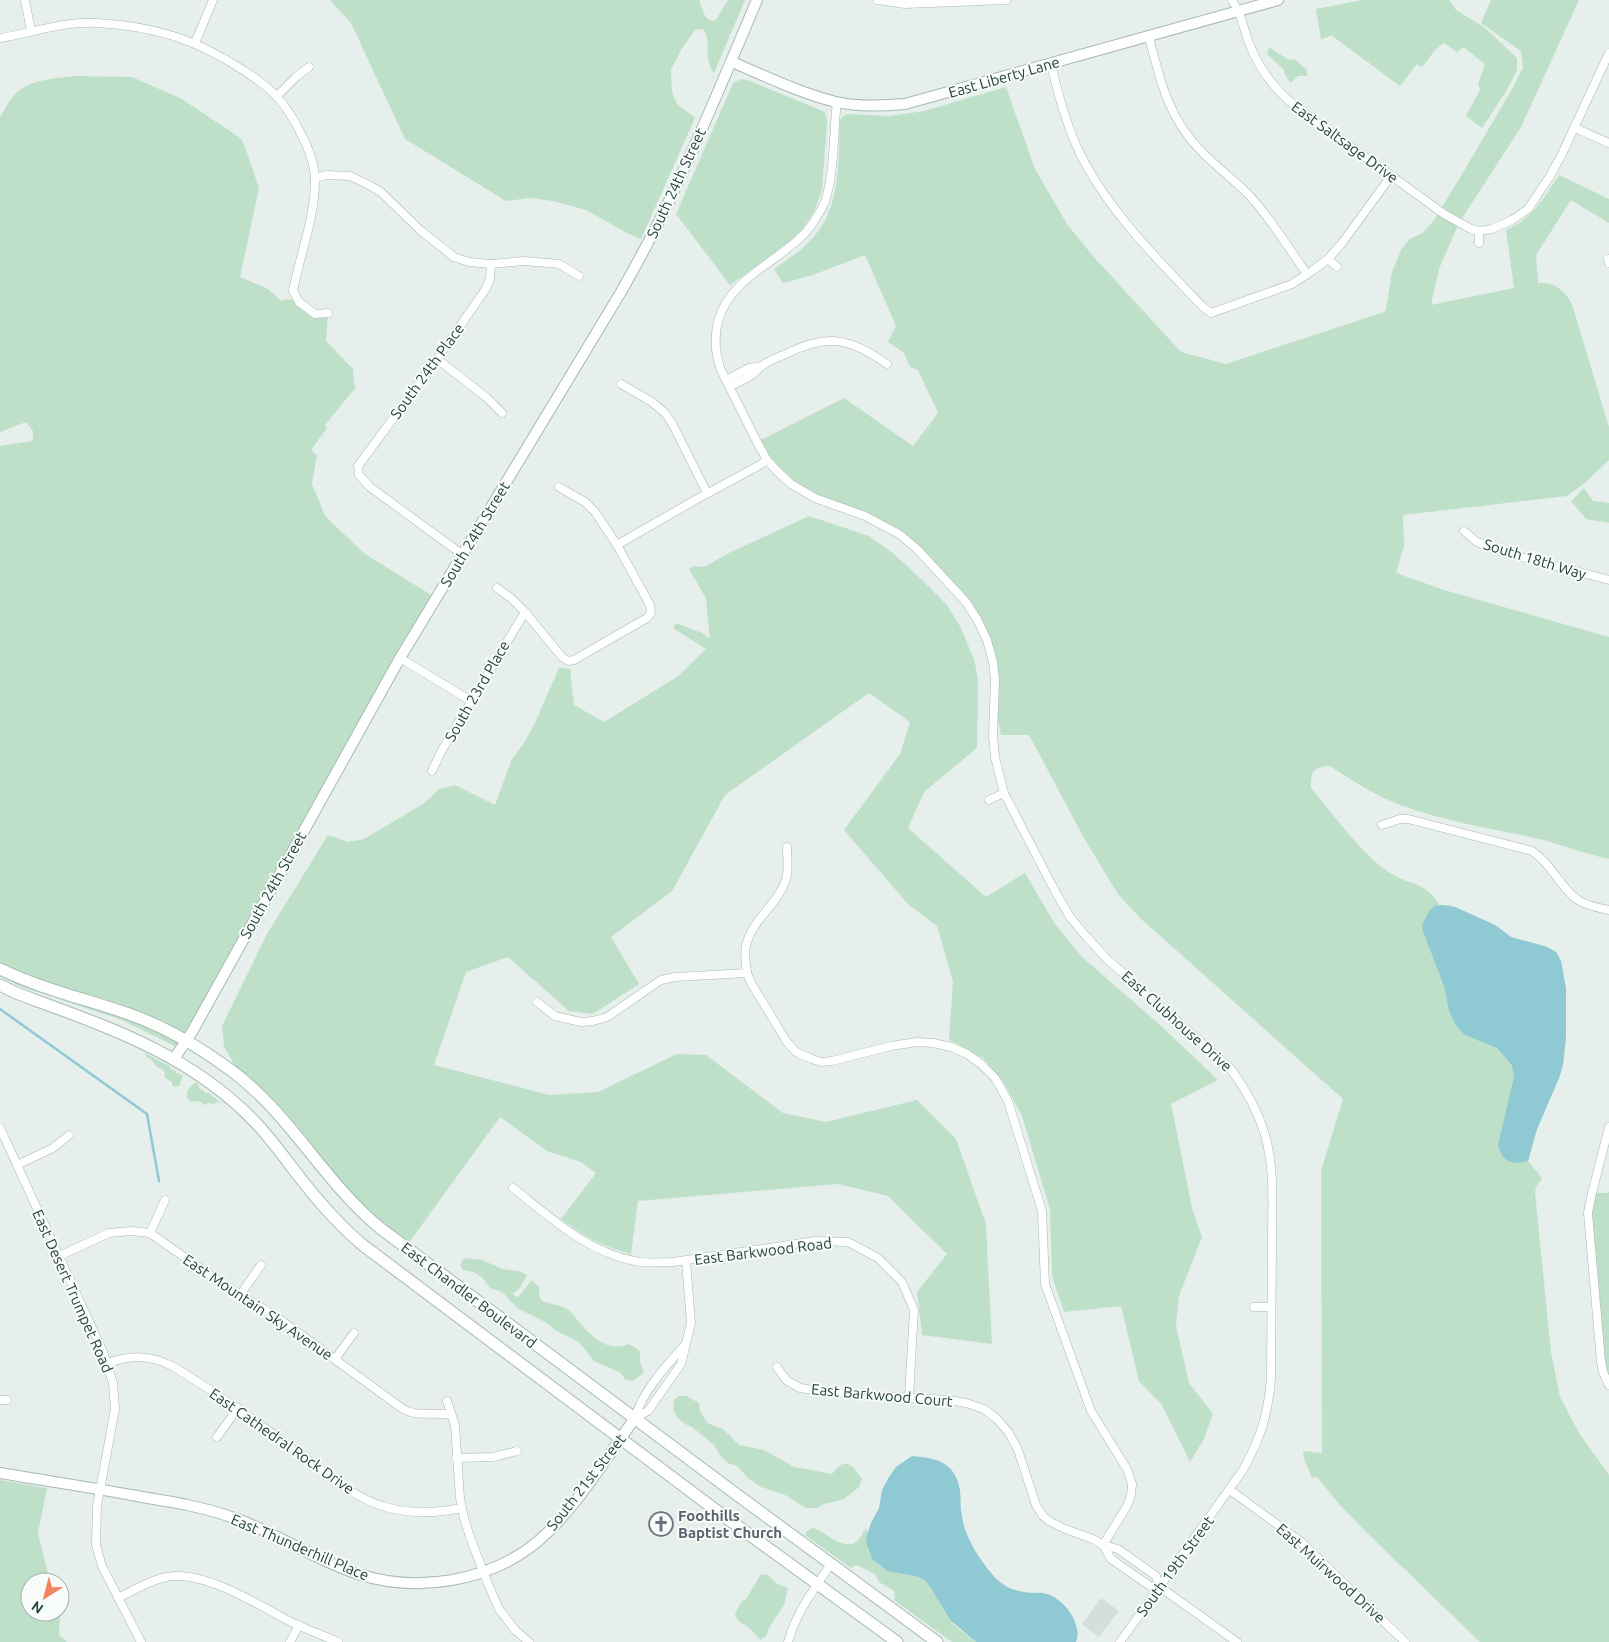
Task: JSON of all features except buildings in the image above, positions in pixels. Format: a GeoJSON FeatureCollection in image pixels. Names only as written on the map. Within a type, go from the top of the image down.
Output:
{"type":"FeatureCollection","features":[{"type":"Feature","properties":{"kind":"main road","name":"East Chandler Boulevard"},"geometry":{"type":"LineString","coordinates":[[0,969],[24,980],[131,1015],[171,1033],[200,1049],[232,1071],[291,1127],[334,1182],[366,1217],[514,1330],[937,1642]]}},
{"type":"Feature","properties":{"kind":"main road","name":"East Chandler Boulevard"},"geometry":{"type":"LineString","coordinates":[[0,985],[16,993],[124,1034],[160,1051],[218,1090],[256,1124],[276,1146],[319,1201],[358,1240],[897,1642]]}},
{"type":"Feature","properties":{"kind":"street"},"geometry":{"type":"LineString","coordinates":[[25,0],[32,31]]}},
{"type":"Feature","properties":{"kind":"street"},"geometry":{"type":"LineString","coordinates":[[195,43],[213,0]]}},
{"type":"Feature","properties":{"kind":"street","name":"South 24th Street"},"geometry":{"type":"LineString","coordinates":[[174,1059],[186,1042],[400,658],[638,262],[671,197],[732,62],[757,0]]}},
{"type":"Feature","properties":{"kind":"street"},"geometry":{"type":"LineString","coordinates":[[878,0],[905,4],[1006,0]]}},
{"type":"Feature","properties":{"kind":"street","name":"East Saltsage Drive"},"geometry":{"type":"LineString","coordinates":[[1232,0],[1240,5],[1246,34],[1264,72],[1281,94],[1444,214],[1470,229],[1479,231]]}},
{"type":"Feature","properties":{"kind":"street","name":"East Liberty Lane"},"geometry":{"type":"LineString","coordinates":[[732,62],[809,94],[837,102],[880,106],[905,104],[1149,37],[1240,5],[1278,0]]}},
{"type":"Feature","properties":{"kind":"street"},"geometry":{"type":"LineString","coordinates":[[0,38],[70,24],[96,23],[138,27],[195,43],[218,54],[256,79],[277,96],[289,112],[306,144],[315,178],[310,227],[293,291],[299,302],[315,314],[328,313]]}},
{"type":"Feature","properties":{"kind":"street"},"geometry":{"type":"LineString","coordinates":[[1149,37],[1172,113],[1202,153],[1261,208],[1307,274]]}},
{"type":"Feature","properties":{"kind":"street"},"geometry":{"type":"LineString","coordinates":[[1479,243],[1479,231],[1501,225],[1528,209],[1550,176],[1575,128],[1609,53]]}},
{"type":"Feature","properties":{"kind":"street"},"geometry":{"type":"LineString","coordinates":[[1051,64],[1069,126],[1082,157],[1108,200],[1119,215],[1175,277],[1211,313],[1283,287],[1307,274],[1328,258],[1342,243],[1391,176]]}},
{"type":"Feature","properties":{"kind":"street"},"geometry":{"type":"LineString","coordinates":[[277,96],[309,67]]}},
{"type":"Feature","properties":{"kind":"street","name":"East Clubhouse Drive"},"geometry":{"type":"LineString","coordinates":[[837,102],[832,165],[823,206],[806,232],[793,245],[755,272],[734,290],[722,307],[715,335],[716,359],[756,442],[767,460],[791,484],[815,498],[865,516],[899,534],[917,549],[966,602],[987,640],[993,662],[995,680],[993,736],[995,757],[1004,794],[1055,891],[1070,917],[1108,959],[1230,1068],[1242,1083],[1254,1106],[1265,1135],[1270,1164],[1272,1212],[1270,1398],[1264,1426],[1254,1451],[1230,1490]]}},
{"type":"Feature","properties":{"kind":"street"},"geometry":{"type":"LineString","coordinates":[[1575,128],[1609,143]]}},
{"type":"Feature","properties":{"kind":"street"},"geometry":{"type":"LineString","coordinates":[[315,178],[327,175],[350,176],[381,192],[428,237],[454,257],[470,262],[491,264],[524,261],[559,264],[579,276]]}},
{"type":"Feature","properties":{"kind":"street"},"geometry":{"type":"LineString","coordinates":[[1328,258],[1337,267]]}},
{"type":"Feature","properties":{"kind":"street","name":"South 24th Place"},"geometry":{"type":"LineString","coordinates":[[463,554],[370,487],[359,475],[358,466],[485,290],[490,279],[491,264]]}},
{"type":"Feature","properties":{"kind":"street"},"geometry":{"type":"LineString","coordinates":[[728,384],[810,343],[843,341],[863,348],[887,364]]}},
{"type":"Feature","properties":{"kind":"street"},"geometry":{"type":"LineString","coordinates":[[437,359],[486,397],[502,413]]}},
{"type":"Feature","properties":{"kind":"street"},"geometry":{"type":"LineString","coordinates":[[620,384],[652,402],[665,413],[673,425],[707,493]]}},
{"type":"Feature","properties":{"kind":"street"},"geometry":{"type":"LineString","coordinates":[[617,545],[767,460]]}},
{"type":"Feature","properties":{"kind":"street"},"geometry":{"type":"LineString","coordinates":[[497,588],[511,598],[525,612],[562,657],[568,661],[574,660],[630,628],[651,613],[650,605],[617,545],[595,512],[585,502],[559,487]]}},
{"type":"Feature","properties":{"kind":"street","name":"South 18th Way"},"geometry":{"type":"LineString","coordinates":[[1464,531],[1478,542],[1493,549],[1609,580]]}},
{"type":"Feature","properties":{"kind":"street","name":"South 23rd Place"},"geometry":{"type":"LineString","coordinates":[[432,771],[471,700],[525,612]]}},
{"type":"Feature","properties":{"kind":"street"},"geometry":{"type":"LineString","coordinates":[[400,658],[471,700]]}},
{"type":"Feature","properties":{"kind":"street"},"geometry":{"type":"LineString","coordinates":[[989,800],[1004,794]]}},
{"type":"Feature","properties":{"kind":"street"},"geometry":{"type":"LineString","coordinates":[[1382,825],[1400,819],[1408,819],[1532,851],[1546,863],[1579,901],[1587,905],[1609,910]]}},
{"type":"Feature","properties":{"kind":"street"},"geometry":{"type":"LineString","coordinates":[[787,847],[788,870],[786,879],[780,893],[751,931],[746,946],[745,960],[751,983],[787,1042],[796,1052],[821,1062],[908,1043],[933,1043],[951,1047],[967,1054],[981,1064],[995,1078],[1008,1101],[1042,1212],[1045,1284],[1091,1412],[1127,1469],[1132,1484],[1127,1506],[1102,1545]]}},
{"type":"Feature","properties":{"kind":"street"},"geometry":{"type":"LineString","coordinates":[[538,1002],[554,1016],[582,1022],[593,1021],[607,1017],[662,980],[675,977],[747,973]]}},
{"type":"Feature","properties":{"kind":"street"},"geometry":{"type":"LineString","coordinates":[[1608,1383],[1601,1361],[1588,1213],[1609,1127]]}},
{"type":"Feature","properties":{"kind":"street","name":"East Desert Trumpet Road"},"geometry":{"type":"LineString","coordinates":[[0,1128],[108,1363],[113,1383],[115,1409],[100,1490],[96,1520],[96,1545],[102,1566],[141,1642]]}},
{"type":"Feature","properties":{"kind":"street"},"geometry":{"type":"LineString","coordinates":[[17,1165],[53,1148],[68,1135]]}},
{"type":"Feature","properties":{"kind":"street","name":"East Barkwood Road"},"geometry":{"type":"LineString","coordinates":[[513,1188],[564,1228],[598,1248],[634,1261],[649,1263],[686,1261],[816,1241],[848,1242],[878,1258],[902,1282],[914,1310],[909,1397]]}},
{"type":"Feature","properties":{"kind":"street"},"geometry":{"type":"LineString","coordinates":[[59,1256],[109,1233],[131,1231],[150,1233],[164,1200]]}},
{"type":"Feature","properties":{"kind":"street","name":"East Mountain Sky Avenue"},"geometry":{"type":"LineString","coordinates":[[150,1233],[203,1271],[278,1318],[410,1413],[418,1415],[444,1413],[451,1415]]}},
{"type":"Feature","properties":{"kind":"street","name":"South 21st Street"},"geometry":{"type":"LineString","coordinates":[[635,1418],[648,1411],[681,1364],[691,1323],[686,1261]]}},
{"type":"Feature","properties":{"kind":"street"},"geometry":{"type":"LineString","coordinates":[[240,1295],[261,1265]]}},
{"type":"Feature","properties":{"kind":"street"},"geometry":{"type":"LineString","coordinates":[[1254,1307],[1271,1307]]}},
{"type":"Feature","properties":{"kind":"street"},"geometry":{"type":"LineString","coordinates":[[335,1360],[354,1333]]}},
{"type":"Feature","properties":{"kind":"street","name":"South 21st Street"},"geometry":{"type":"LineString","coordinates":[[483,1572],[526,1550],[550,1529],[573,1503],[621,1438],[635,1418],[638,1406],[662,1372],[685,1345]]}},
{"type":"Feature","properties":{"kind":"street","name":"East Cathedral Rock Drive"},"geometry":{"type":"LineString","coordinates":[[108,1363],[135,1356],[163,1361],[238,1408],[339,1482],[377,1504],[396,1510],[417,1512],[449,1511],[462,1508]]}},
{"type":"Feature","properties":{"kind":"street","name":"East Barkwood Court"},"geometry":{"type":"LineString","coordinates":[[777,1367],[786,1380],[800,1388],[832,1393],[909,1397],[966,1403],[984,1409],[997,1419],[1009,1433],[1018,1450],[1036,1505],[1043,1516],[1065,1529],[1093,1539],[1102,1545],[1118,1549],[1156,1576],[1160,1587],[1150,1586],[1111,1559],[1102,1545]]}},
{"type":"Feature","properties":{"kind":"street"},"geometry":{"type":"LineString","coordinates":[[447,1401],[455,1425],[456,1458],[462,1508],[483,1572],[505,1619],[529,1642]]}},
{"type":"Feature","properties":{"kind":"street"},"geometry":{"type":"LineString","coordinates":[[217,1437],[238,1408]]}},
{"type":"Feature","properties":{"kind":"street"},"geometry":{"type":"LineString","coordinates":[[456,1458],[493,1457],[517,1451]]}},
{"type":"Feature","properties":{"kind":"street","name":"East Thunderhill Place"},"geometry":{"type":"LineString","coordinates":[[0,1473],[189,1505],[232,1517],[265,1530],[333,1564],[374,1579],[402,1583],[429,1583],[459,1579],[483,1572]]}},
{"type":"Feature","properties":{"kind":"street","name":"South 19th Street"},"geometry":{"type":"LineString","coordinates":[[1120,1642],[1230,1490]]}},
{"type":"Feature","properties":{"kind":"street","name":"East Muirwood Drive"},"geometry":{"type":"LineString","coordinates":[[1230,1490],[1300,1540],[1405,1642]]}},
{"type":"Feature","properties":{"kind":"street"},"geometry":{"type":"LineString","coordinates":[[788,1642],[801,1608],[831,1564]]}},
{"type":"Feature","properties":{"kind":"street"},"geometry":{"type":"LineString","coordinates":[[118,1598],[166,1577],[182,1576],[202,1580],[229,1590],[338,1642]]}},
{"type":"Feature","properties":{"kind":"street"},"geometry":{"type":"LineString","coordinates":[[1160,1587],[1236,1642]]}},
{"type":"Feature","properties":{"kind":"street"},"geometry":{"type":"LineString","coordinates":[[290,1642],[299,1625]]}},
{"type":"Feature","properties":{"kind":"shaded area"},"geometry":{"type":"Polygon","coordinates":[[[1101,1598],[1119,1611],[1099,1637],[1082,1624],[1101,1598]]]}},
{"type":"Feature","properties":{"kind":"green space"},"geometry":{"type":"Polygon","coordinates":[[[330,0],[699,0],[705,16],[709,20],[715,21],[728,0],[745,0],[714,73],[708,60],[708,40],[703,29],[695,30],[681,50],[671,70],[672,92],[677,104],[695,118],[641,239],[586,210],[553,201],[531,198],[506,201],[405,139],[351,23],[330,0]]]}},
{"type":"Feature","properties":{"kind":"green space"},"geometry":{"type":"Polygon","coordinates":[[[1362,0],[1449,0],[1456,10],[1484,27],[1517,58],[1517,70],[1507,90],[1482,128],[1466,116],[1480,90],[1478,84],[1485,64],[1463,47],[1457,52],[1444,43],[1436,49],[1422,67],[1417,64],[1400,86],[1331,35],[1321,40],[1316,9],[1362,0]]]}},
{"type":"Feature","properties":{"kind":"green space"},"geometry":{"type":"Polygon","coordinates":[[[1491,0],[1579,0],[1521,127],[1459,223],[1439,269],[1431,305],[1514,288],[1506,230],[1523,220],[1537,207],[1559,175],[1609,199],[1609,223],[1571,200],[1536,255],[1538,283],[1554,285],[1566,295],[1572,304],[1609,427],[1609,460],[1585,483],[1567,496],[1403,515],[1404,546],[1396,573],[1444,590],[1609,637],[1609,859],[1540,839],[1420,812],[1375,793],[1330,766],[1320,767],[1314,771],[1311,778],[1311,788],[1358,845],[1390,873],[1424,888],[1435,898],[1440,906],[1449,905],[1455,907],[1495,925],[1511,937],[1547,947],[1556,952],[1561,961],[1566,989],[1566,1036],[1563,1065],[1537,1129],[1528,1161],[1542,1178],[1535,1192],[1551,1352],[1560,1397],[1579,1433],[1609,1475],[1609,1642],[1480,1642],[1365,1531],[1317,1477],[1312,1478],[1304,1459],[1303,1451],[1322,1453],[1321,1171],[1343,1099],[1140,918],[1118,894],[1084,838],[1029,735],[1001,735],[994,700],[995,680],[978,621],[899,534],[791,484],[757,442],[844,398],[913,446],[938,413],[918,370],[910,367],[904,353],[888,342],[896,326],[865,255],[813,275],[783,283],[774,269],[808,243],[819,230],[827,216],[833,201],[836,185],[840,120],[843,116],[849,114],[889,116],[924,111],[1006,87],[1035,169],[1067,224],[1092,255],[1181,352],[1226,364],[1384,312],[1392,272],[1401,250],[1410,239],[1423,233],[1434,220],[1523,68],[1521,51],[1481,23],[1491,0]]]}},
{"type":"Feature","properties":{"kind":"green space"},"geometry":{"type":"Polygon","coordinates":[[[1269,47],[1289,60],[1294,59],[1307,70],[1307,76],[1298,76],[1291,83],[1283,69],[1267,54],[1269,47]]]}},
{"type":"Feature","properties":{"kind":"green space"},"geometry":{"type":"Polygon","coordinates":[[[78,76],[132,77],[182,99],[239,137],[244,144],[259,188],[240,277],[268,289],[281,301],[295,301],[315,314],[328,313],[326,341],[353,369],[356,387],[325,425],[327,428],[311,450],[317,455],[312,484],[325,516],[365,554],[436,598],[181,1049],[122,1020],[19,986],[0,976],[0,446],[33,441],[33,431],[26,422],[0,432],[0,117],[13,96],[28,85],[44,80],[78,76]]]}},
{"type":"Feature","properties":{"kind":"green space"},"geometry":{"type":"Polygon","coordinates":[[[741,79],[823,111],[826,114],[827,122],[822,190],[814,212],[793,239],[730,285],[676,214],[733,83],[741,79]]]}},
{"type":"Feature","properties":{"kind":"green space"},"geometry":{"type":"Polygon","coordinates":[[[1584,488],[1593,501],[1609,503],[1609,523],[1586,519],[1571,501],[1584,488]]]}},
{"type":"Feature","properties":{"kind":"green space"},"geometry":{"type":"Polygon","coordinates":[[[809,516],[869,536],[894,554],[947,605],[961,628],[975,662],[978,682],[977,748],[924,792],[908,828],[986,897],[1025,873],[1055,924],[1082,957],[1159,1024],[1218,1080],[1171,1104],[1192,1208],[1202,1237],[1179,1296],[1176,1326],[1189,1383],[1213,1414],[1204,1439],[1190,1462],[1162,1405],[1139,1381],[1121,1306],[1064,1312],[1052,1276],[1050,1209],[1022,1116],[1003,1081],[983,1058],[949,1040],[953,981],[937,926],[908,904],[844,830],[900,754],[910,722],[869,693],[725,795],[672,891],[611,937],[639,984],[593,1014],[569,1011],[508,957],[466,972],[434,1065],[549,1095],[598,1092],[677,1054],[706,1055],[783,1113],[826,1122],[917,1100],[956,1139],[986,1224],[992,1344],[922,1335],[917,1292],[947,1254],[888,1196],[838,1184],[638,1201],[631,1254],[594,1240],[561,1219],[596,1173],[581,1162],[547,1151],[500,1117],[408,1244],[377,1220],[349,1192],[278,1106],[236,1068],[224,1046],[222,1026],[267,934],[328,835],[348,842],[364,839],[423,804],[439,789],[455,785],[495,805],[512,759],[534,725],[559,668],[570,669],[574,705],[604,722],[677,677],[706,649],[673,628],[676,623],[702,633],[710,639],[706,598],[689,569],[694,566],[704,567],[729,553],[809,516]]]}},
{"type":"Feature","properties":{"kind":"green space"},"geometry":{"type":"Polygon","coordinates":[[[145,1053],[171,1067],[176,1073],[183,1075],[179,1086],[175,1087],[172,1085],[172,1082],[165,1078],[164,1070],[157,1067],[151,1059],[146,1057],[145,1053]]]}},
{"type":"Feature","properties":{"kind":"green space"},"geometry":{"type":"Polygon","coordinates":[[[195,1082],[199,1085],[199,1089],[209,1093],[221,1103],[208,1103],[205,1105],[198,1101],[191,1102],[187,1094],[195,1082]]]}},
{"type":"Feature","properties":{"kind":"green space"},"geometry":{"type":"Polygon","coordinates":[[[1609,1192],[1609,1385],[1606,1380],[1588,1220],[1592,1193],[1609,1192]]]}},
{"type":"Feature","properties":{"kind":"green space"},"geometry":{"type":"Polygon","coordinates":[[[464,1258],[482,1260],[503,1269],[519,1271],[527,1275],[519,1289],[512,1294],[518,1297],[532,1280],[539,1287],[540,1299],[569,1310],[589,1333],[601,1342],[614,1346],[629,1344],[640,1351],[640,1362],[644,1372],[631,1381],[625,1379],[621,1373],[594,1361],[579,1342],[519,1309],[502,1292],[490,1288],[482,1277],[473,1272],[463,1270],[460,1265],[464,1258]]]}},
{"type":"Feature","properties":{"kind":"green space"},"geometry":{"type":"Polygon","coordinates":[[[679,1396],[686,1396],[699,1403],[700,1411],[707,1423],[723,1429],[739,1445],[764,1450],[794,1467],[832,1474],[841,1465],[848,1464],[855,1469],[862,1479],[859,1487],[844,1499],[824,1504],[817,1508],[806,1508],[785,1495],[761,1487],[748,1478],[737,1466],[728,1463],[714,1445],[692,1427],[677,1418],[673,1409],[674,1400],[679,1396]]]}},
{"type":"Feature","properties":{"kind":"green space"},"geometry":{"type":"Polygon","coordinates":[[[0,1480],[47,1488],[38,1533],[48,1572],[20,1572],[20,1622],[60,1622],[59,1635],[67,1642],[0,1642],[0,1480]]]}},
{"type":"Feature","properties":{"kind":"green space"},"geometry":{"type":"Polygon","coordinates":[[[813,1528],[841,1543],[852,1544],[861,1537],[866,1528],[869,1551],[879,1566],[922,1579],[931,1588],[946,1615],[962,1632],[976,1642],[952,1642],[894,1600],[894,1591],[879,1582],[875,1574],[857,1565],[851,1568],[805,1535],[807,1531],[813,1528]]]}},
{"type":"Feature","properties":{"kind":"green space"},"geometry":{"type":"Polygon","coordinates":[[[761,1574],[768,1575],[777,1584],[788,1588],[784,1605],[766,1636],[760,1640],[739,1621],[735,1614],[761,1574]]]}},
{"type":"Feature","properties":{"kind":"water"},"geometry":{"type":"Polygon","coordinates":[[[1434,906],[1455,907],[1495,925],[1511,937],[1547,947],[1556,952],[1561,961],[1566,989],[1566,1036],[1563,1065],[1537,1129],[1528,1161],[1517,1163],[1508,1161],[1502,1155],[1498,1145],[1514,1077],[1512,1065],[1497,1048],[1465,1035],[1456,1026],[1449,1011],[1445,989],[1422,925],[1434,906]]]}},
{"type":"Feature","properties":{"kind":"water"},"geometry":{"type":"Polygon","coordinates":[[[912,1456],[937,1460],[949,1467],[958,1481],[961,1514],[966,1532],[982,1562],[996,1579],[1010,1588],[1032,1593],[1045,1593],[1060,1601],[1074,1620],[1077,1628],[1076,1642],[976,1642],[950,1620],[925,1581],[919,1577],[887,1571],[872,1559],[866,1538],[879,1508],[882,1490],[896,1467],[912,1456]]]}},
{"type":"Feature","properties":{"kind":"waterway"},"geometry":{"type":"LineString","coordinates":[[0,1009],[147,1114],[159,1181]]}},
{"type":"Feature","properties":{"kind":"place","name":"Foothills Baptist Church"},"geometry":{"type":"Point","coordinates":[661,1524]}}]}
